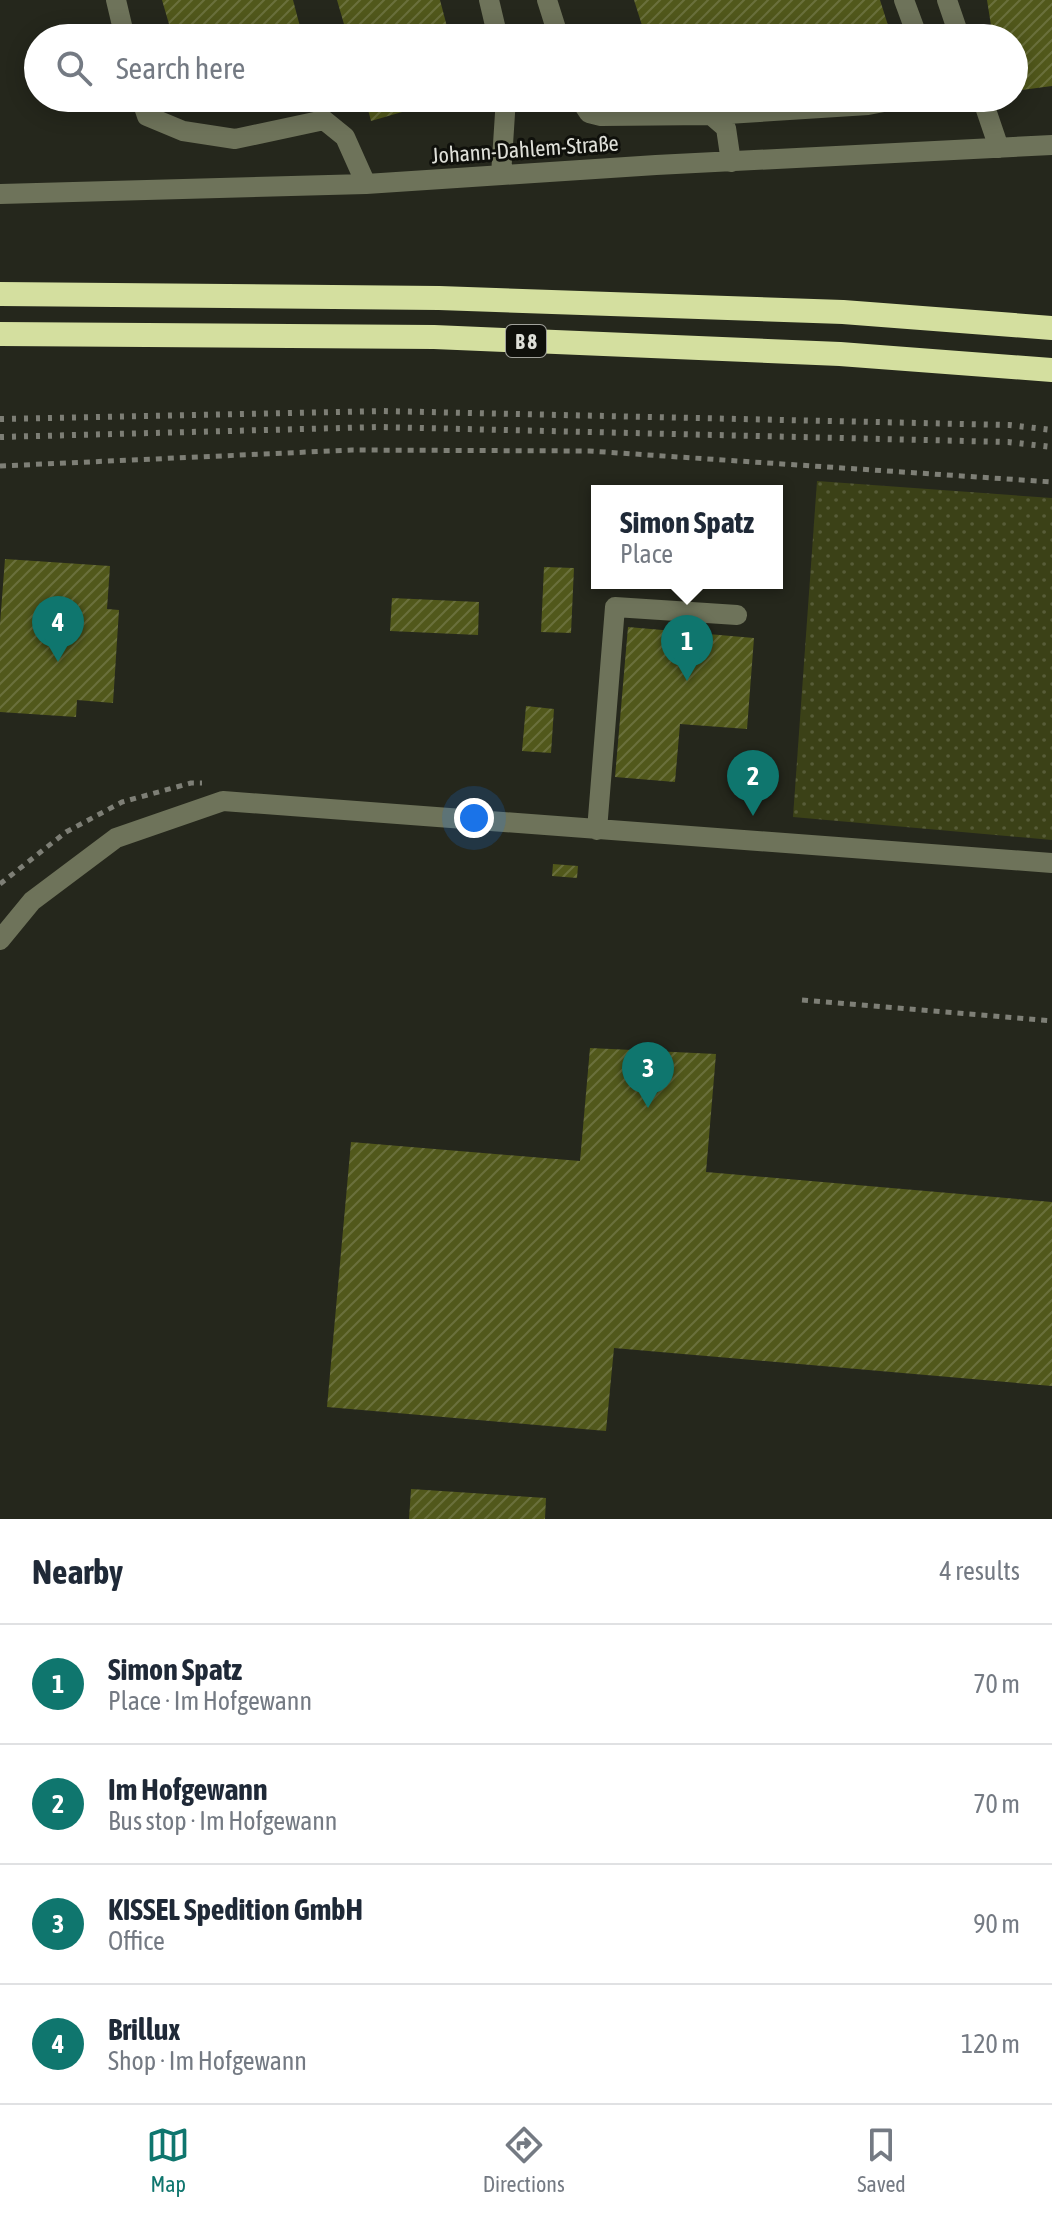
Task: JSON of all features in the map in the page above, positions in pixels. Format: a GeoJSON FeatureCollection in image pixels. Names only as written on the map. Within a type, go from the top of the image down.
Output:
{"type":"FeatureCollection","features":[{"type":"Feature","properties":{"kind":"highway","name":"B 8"},"geometry":{"type":"LineString","coordinates":[[0,294],[455,298],[843,312],[1052,328]]}},
{"type":"Feature","properties":{"kind":"highway","name":"B 8"},"geometry":{"type":"LineString","coordinates":[[0,334],[434,337],[840,354],[1052,370]]}},
{"type":"Feature","properties":{"kind":"street"},"geometry":{"type":"LineString","coordinates":[[116,0],[122,24]]}},
{"type":"Feature","properties":{"kind":"street"},"geometry":{"type":"LineString","coordinates":[[489,0],[495,24]]}},
{"type":"Feature","properties":{"kind":"street"},"geometry":{"type":"LineString","coordinates":[[547,0],[555,24]]}},
{"type":"Feature","properties":{"kind":"street"},"geometry":{"type":"LineString","coordinates":[[904,0],[913,24]]}},
{"type":"Feature","properties":{"kind":"street"},"geometry":{"type":"LineString","coordinates":[[947,0],[955,24]]}},
{"type":"Feature","properties":{"kind":"street"},"geometry":{"type":"LineString","coordinates":[[146,112],[147,116],[183,131],[235,139],[324,120],[345,137],[366,184]]}},
{"type":"Feature","properties":{"kind":"street"},"geometry":{"type":"LineString","coordinates":[[501,175],[505,112]]}},
{"type":"Feature","properties":{"kind":"street"},"geometry":{"type":"LineString","coordinates":[[588,112],[601,116],[758,112]]}},
{"type":"Feature","properties":{"kind":"street"},"geometry":{"type":"LineString","coordinates":[[987,112],[999,148]]}},
{"type":"Feature","properties":{"kind":"street"},"geometry":{"type":"LineString","coordinates":[[711,115],[726,128],[731,162]]}},
{"type":"Feature","properties":{"kind":"street","name":"Johann-Dahlem-Straße"},"geometry":{"type":"LineString","coordinates":[[0,194],[366,184],[1052,145]]}},
{"type":"Feature","properties":{"kind":"street"},"geometry":{"type":"LineString","coordinates":[[597,830],[615,607],[737,615]]}},
{"type":"Feature","properties":{"kind":"street"},"geometry":{"type":"LineString","coordinates":[[0,940],[32,901],[116,838],[223,801],[1052,863]]}},
{"type":"Feature","properties":{"kind":"path"},"geometry":{"type":"LineString","coordinates":[[0,466],[352,450],[589,451],[1052,482]]}},
{"type":"Feature","properties":{"kind":"path"},"geometry":{"type":"LineString","coordinates":[[802,1000],[1052,1021]]}},
{"type":"Feature","properties":{"kind":"green space"},"geometry":{"type":"Polygon","coordinates":[[[817,481],[1052,498],[1052,840],[793,817],[817,481]]]}},
{"type":"Feature","properties":{"kind":"building"},"geometry":{"type":"Polygon","coordinates":[[[162,0],[293,0],[299,24],[169,24],[162,0]]]}},
{"type":"Feature","properties":{"kind":"building"},"geometry":{"type":"Polygon","coordinates":[[[337,0],[440,0],[446,24],[344,24],[337,0]]]}},
{"type":"Feature","properties":{"kind":"building"},"geometry":{"type":"Polygon","coordinates":[[[634,0],[880,0],[888,24],[642,24],[634,0]]]}},
{"type":"Feature","properties":{"kind":"building"},"geometry":{"type":"Polygon","coordinates":[[[987,0],[1052,0],[1052,86],[1028,89],[1028,24],[991,24],[987,0]]]}},
{"type":"Feature","properties":{"kind":"building"},"geometry":{"type":"Polygon","coordinates":[[[369,112],[402,112],[371,121],[369,112]]]}},
{"type":"Feature","properties":{"kind":"building"},"geometry":{"type":"Polygon","coordinates":[[[5,559],[110,566],[107,609],[119,610],[113,703],[77,700],[76,717],[0,712],[0,624],[5,559]]]}},
{"type":"Feature","properties":{"kind":"building"},"geometry":{"type":"Polygon","coordinates":[[[544,567],[574,568],[571,633],[541,632],[544,567]]]}},
{"type":"Feature","properties":{"kind":"building"},"geometry":{"type":"Polygon","coordinates":[[[392,598],[479,602],[478,635],[390,631],[392,598]]]}},
{"type":"Feature","properties":{"kind":"building"},"geometry":{"type":"Polygon","coordinates":[[[628,627],[754,638],[747,729],[680,724],[675,782],[615,777],[628,627]]]}},
{"type":"Feature","properties":{"kind":"building"},"geometry":{"type":"Polygon","coordinates":[[[526,706],[554,709],[551,753],[522,751],[526,706]]]}},
{"type":"Feature","properties":{"kind":"building"},"geometry":{"type":"Polygon","coordinates":[[[553,864],[578,866],[577,878],[552,876],[553,864]]]}},
{"type":"Feature","properties":{"kind":"building"},"geometry":{"type":"Polygon","coordinates":[[[590,1048],[716,1054],[706,1172],[1052,1202],[1052,1386],[614,1348],[606,1431],[327,1407],[351,1142],[580,1161],[590,1048]]]}},
{"type":"Feature","properties":{"kind":"building"},"geometry":{"type":"Polygon","coordinates":[[[411,1489],[546,1498],[545,1519],[409,1519],[411,1489]]]}},
{"type":"Feature","properties":{"kind":"railway"},"geometry":{"type":"LineString","coordinates":[[0,419],[382,411],[1009,425],[1052,430]]}},
{"type":"Feature","properties":{"kind":"railway"},"geometry":{"type":"LineString","coordinates":[[0,437],[380,427],[1008,442],[1052,447]]}},
{"type":"Feature","properties":{"kind":"place","name":"Brillux"},"geometry":{"type":"Point","coordinates":[58,662]}},
{"type":"Feature","properties":{"kind":"place","name":"Simon Spatz"},"geometry":{"type":"Point","coordinates":[687,681]}},
{"type":"Feature","properties":{"kind":"place","name":"Im Hofgewann"},"geometry":{"type":"Point","coordinates":[753,816]}},
{"type":"Feature","properties":{"kind":"place","name":"KISSEL Spedition GmbH"},"geometry":{"type":"Point","coordinates":[648,1108]}}]}
